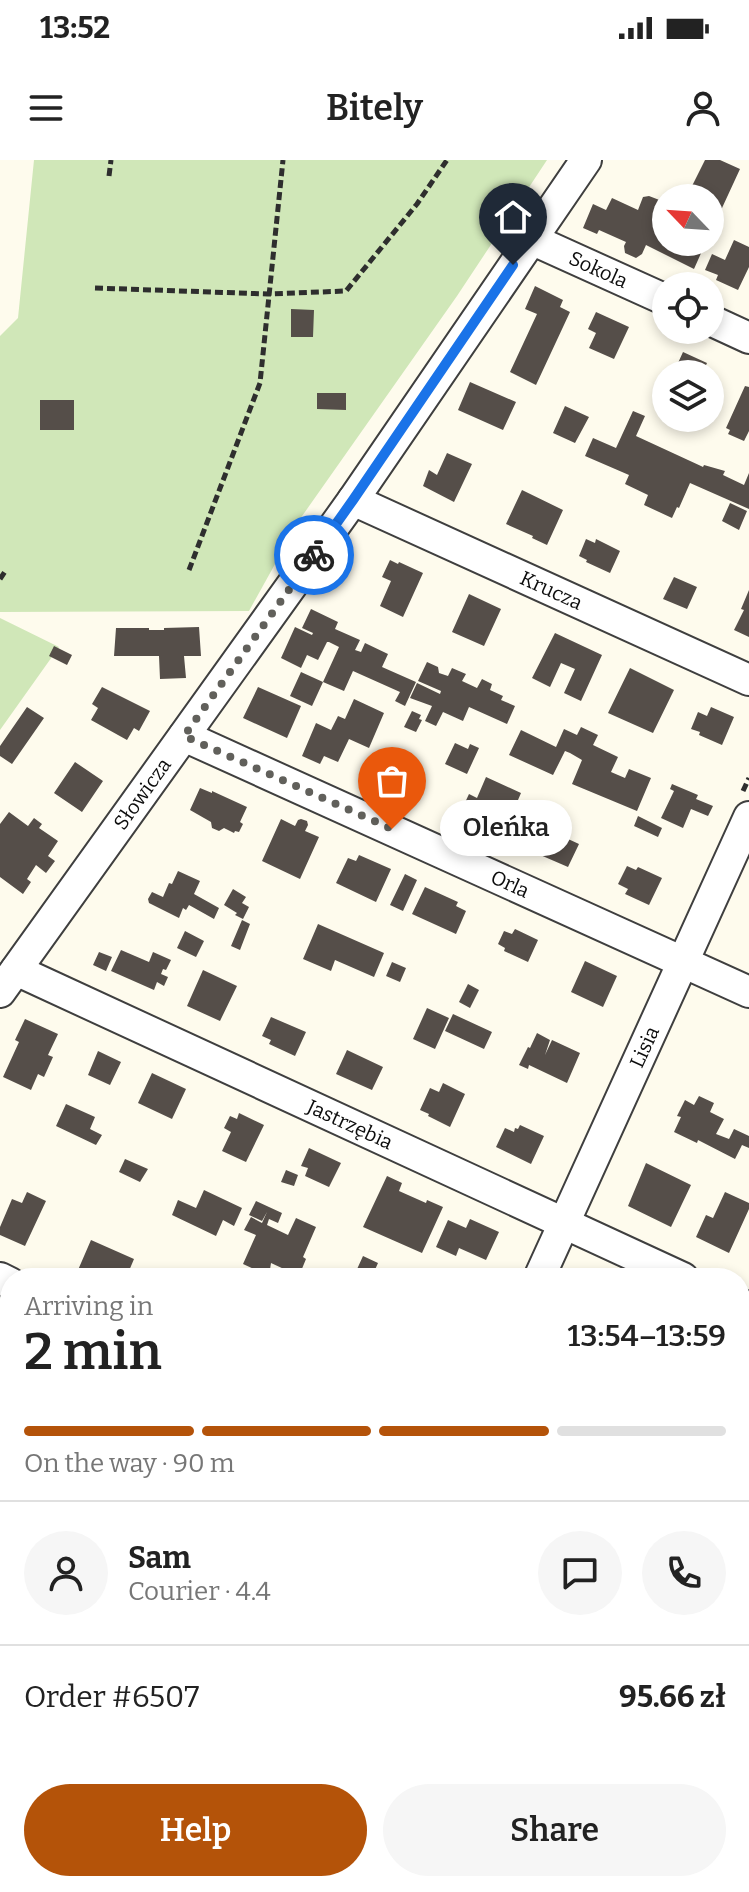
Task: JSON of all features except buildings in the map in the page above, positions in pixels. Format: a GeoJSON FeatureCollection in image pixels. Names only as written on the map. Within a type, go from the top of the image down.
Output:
{"type":"FeatureCollection","features":[{"type":"Feature","properties":{"kind":"street","name":"Słowicza"},"geometry":{"type":"LineString","coordinates":[[8,981],[353,500],[586,160]]}},
{"type":"Feature","properties":{"kind":"street","name":"Sokola"},"geometry":{"type":"LineString","coordinates":[[531,239],[652,294]]}},
{"type":"Feature","properties":{"kind":"street"},"geometry":{"type":"LineString","coordinates":[[724,326],[749,338]]}},
{"type":"Feature","properties":{"kind":"street","name":"Krucza"},"geometry":{"type":"LineString","coordinates":[[353,500],[749,680]]}},
{"type":"Feature","properties":{"kind":"street","name":"Orla"},"geometry":{"type":"LineString","coordinates":[[184,736],[749,992]]}},
{"type":"Feature","properties":{"kind":"street","name":"Lisia"},"geometry":{"type":"LineString","coordinates":[[544,1268],[749,817]]}},
{"type":"Feature","properties":{"kind":"street","name":"Jastrzębia"},"geometry":{"type":"LineString","coordinates":[[8,981],[661,1268]]}},
{"type":"Feature","properties":{"kind":"path"},"geometry":{"type":"LineString","coordinates":[[109,176],[111,160]]}},
{"type":"Feature","properties":{"kind":"path"},"geometry":{"type":"LineString","coordinates":[[189,570],[260,383],[283,160]]}},
{"type":"Feature","properties":{"kind":"path"},"geometry":{"type":"LineString","coordinates":[[95,288],[268,294],[346,291],[417,204],[447,160]]}},
{"type":"Feature","properties":{"kind":"path"},"geometry":{"type":"LineString","coordinates":[[0,579],[6,570]]}},
{"type":"Feature","properties":{"kind":"green space"},"geometry":{"type":"Polygon","coordinates":[[[34,160],[547,160],[457,296],[300,519],[249,611],[0,612],[0,336],[18,318],[34,160]]]}},
{"type":"Feature","properties":{"kind":"green space"},"geometry":{"type":"Polygon","coordinates":[[[0,618],[59,647],[0,730],[0,618]]]}},
{"type":"Feature","properties":{"kind":"way so far"},"geometry":{"type":"LineString","coordinates":[[314,555],[184,736],[392,829]]}},
{"type":"Feature","properties":{"kind":"place","name":"Oleńka"},"geometry":{"type":"Point","coordinates":[392,829]}},
{"type":"Feature","properties":{"kind":"route"},"geometry":{"type":"LineString","coordinates":[[314,555],[513,265]]}}]}
